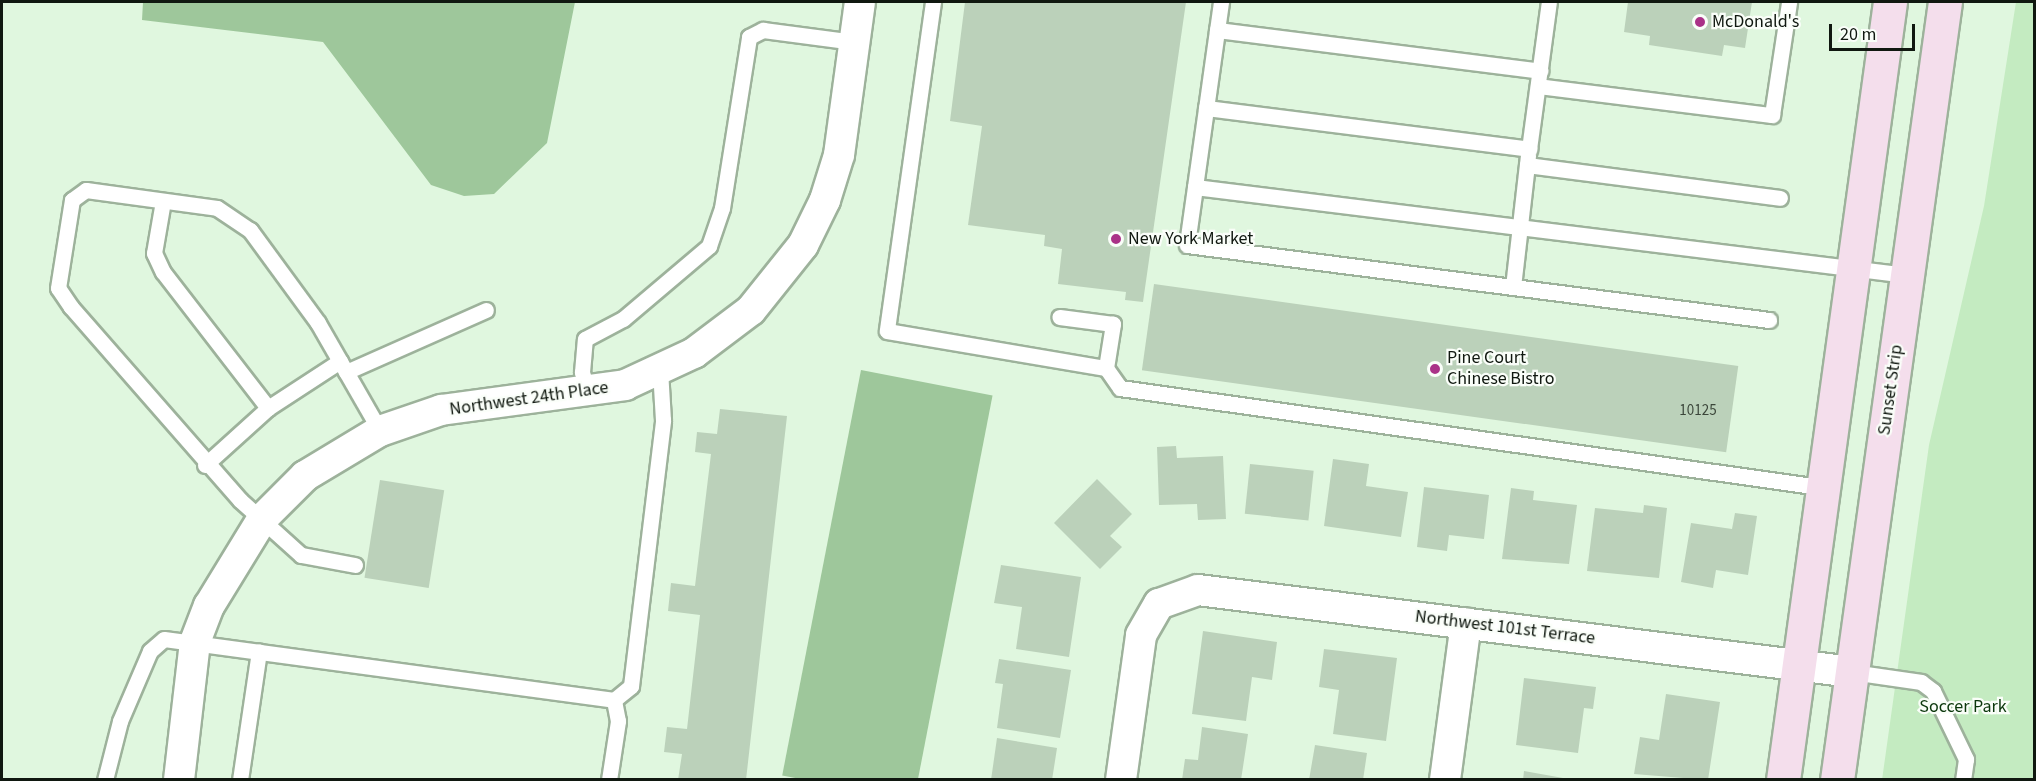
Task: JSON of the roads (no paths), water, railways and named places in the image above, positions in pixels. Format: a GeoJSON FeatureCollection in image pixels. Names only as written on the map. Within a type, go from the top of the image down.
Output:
{"type":"FeatureCollection","features":[{"type":"Feature","properties":{"kind":"street","name":"Northwest 24th Place"},"geometry":{"type":"LineString","coordinates":[[179,780],[195,642],[231,565],[263,518],[305,476],[380,431],[441,410],[588,392],[660,370],[751,310],[803,245],[839,154],[860,2]]}},
{"type":"Feature","properties":{"kind":"street"},"geometry":{"type":"LineString","coordinates":[[1783,780],[1820,487],[1854,269],[1890,2]]}},
{"type":"Feature","properties":{"kind":"street","name":"Sunset Strip"},"geometry":{"type":"LineString","coordinates":[[1837,780],[1945,2]]}},
{"type":"Feature","properties":{"kind":"street","name":"Northwest 101st Terrace"},"geometry":{"type":"LineString","coordinates":[[1121,780],[1141,635],[1159,604],[1197,590],[1852,672]]}},
{"type":"Feature","properties":{"kind":"street"},"geometry":{"type":"LineString","coordinates":[[1445,780],[1466,623]]}},
{"type":"Feature","properties":{"kind":"lane"},"geometry":{"type":"LineString","coordinates":[[933,2],[887,331],[1106,368]]}},
{"type":"Feature","properties":{"kind":"lane"},"geometry":{"type":"LineString","coordinates":[[1221,2],[1186,245],[1769,320]]}},
{"type":"Feature","properties":{"kind":"lane"},"geometry":{"type":"LineString","coordinates":[[1513,287],[1549,2]]}},
{"type":"Feature","properties":{"kind":"lane"},"geometry":{"type":"LineString","coordinates":[[1217,30],[1772,115],[1789,2]]}},
{"type":"Feature","properties":{"kind":"lane"},"geometry":{"type":"LineString","coordinates":[[588,392],[582,372],[585,339],[623,319],[709,246],[722,208],[749,37],[763,30],[854,42]]}},
{"type":"Feature","properties":{"kind":"lane"},"geometry":{"type":"LineString","coordinates":[[1206,108],[1780,198]]}},
{"type":"Feature","properties":{"kind":"lane"},"geometry":{"type":"LineString","coordinates":[[1195,187],[1521,230],[1907,276]]}},
{"type":"Feature","properties":{"kind":"lane"},"geometry":{"type":"LineString","coordinates":[[355,565],[301,555],[205,465],[58,288],[72,200],[86,190],[217,208],[250,230],[343,366],[380,431]]}},
{"type":"Feature","properties":{"kind":"lane"},"geometry":{"type":"LineString","coordinates":[[163,201],[154,253],[163,272],[268,408]]}},
{"type":"Feature","properties":{"kind":"lane"},"geometry":{"type":"LineString","coordinates":[[205,465],[268,408],[343,366],[486,310]]}},
{"type":"Feature","properties":{"kind":"lane"},"geometry":{"type":"LineString","coordinates":[[1059,317],[1113,324],[1106,368],[1120,388],[1820,487]]}},
{"type":"Feature","properties":{"kind":"lane"},"geometry":{"type":"LineString","coordinates":[[105,780],[106,759],[150,651],[164,639],[614,700],[631,686],[663,420],[660,370]]}},
{"type":"Feature","properties":{"kind":"lane"},"geometry":{"type":"LineString","coordinates":[[240,780],[259,651]]}},
{"type":"Feature","properties":{"kind":"lane"},"geometry":{"type":"LineString","coordinates":[[1852,672],[1921,682],[1933,691],[1966,759],[1964,780]]}},
{"type":"Feature","properties":{"kind":"lane"},"geometry":{"type":"LineString","coordinates":[[609,780],[618,721],[614,700]]}},
{"type":"Feature","properties":{"kind":"place","name":"McDonald's"},"geometry":{"type":"Point","coordinates":[1700,22]}},
{"type":"Feature","properties":{"kind":"place","name":"New York Market"},"geometry":{"type":"Point","coordinates":[1116,239]}},
{"type":"Feature","properties":{"kind":"place","name":"Pine Court Chinese Bistro"},"geometry":{"type":"Point","coordinates":[1435,369]}},
{"type":"Feature","properties":{"kind":"park label","name":"Soccer Park"},"geometry":{"type":"Point","coordinates":[1963,707]}}]}
